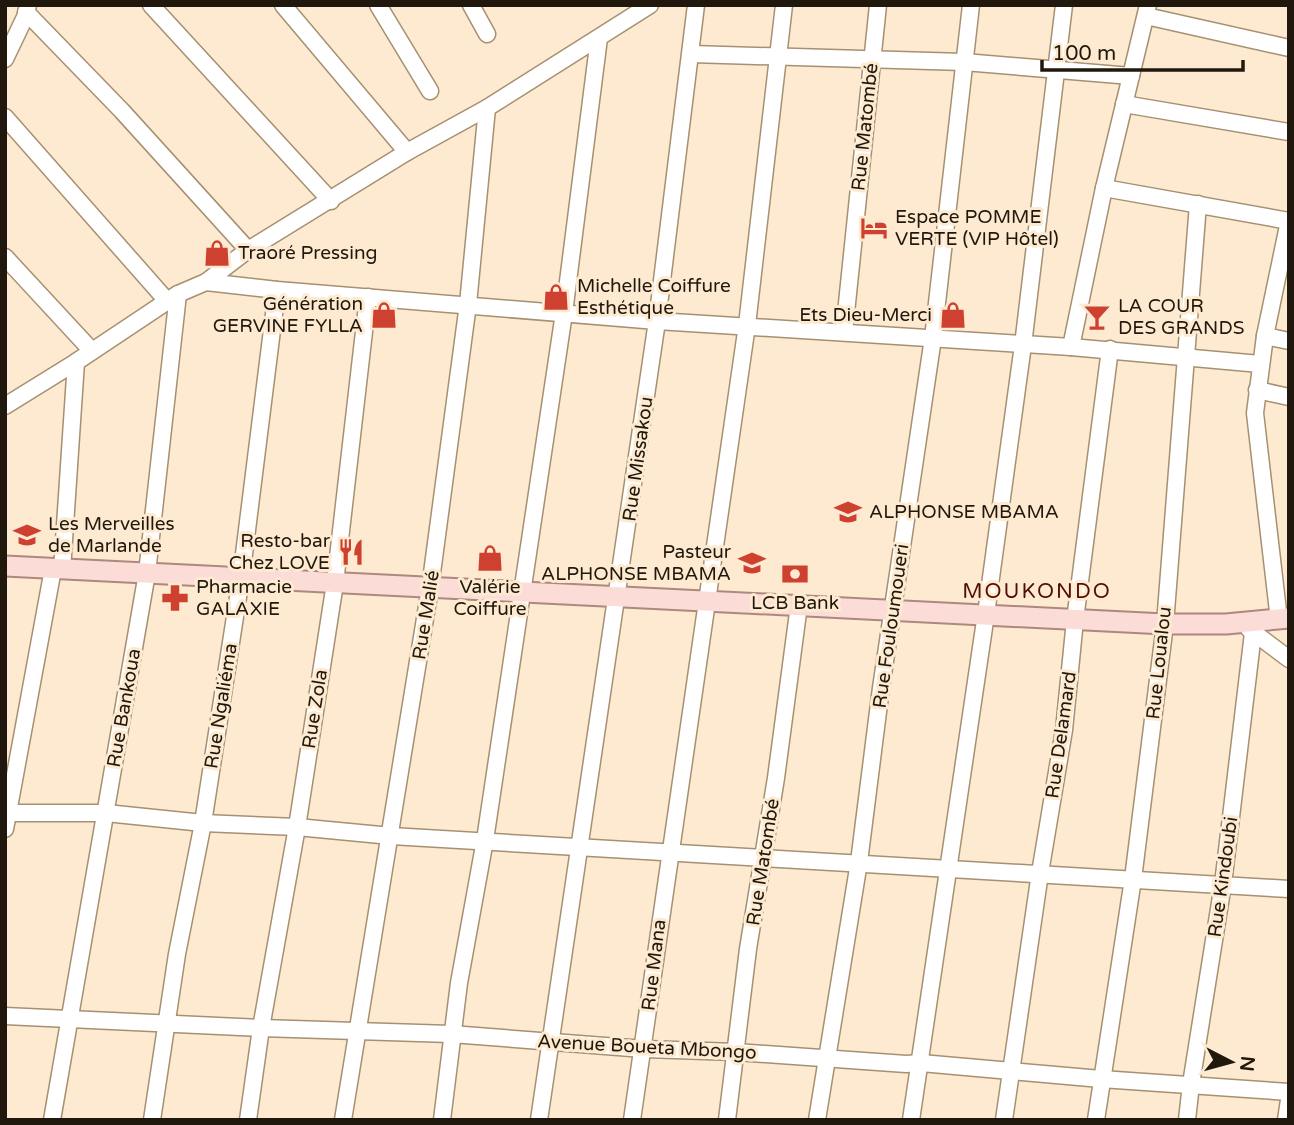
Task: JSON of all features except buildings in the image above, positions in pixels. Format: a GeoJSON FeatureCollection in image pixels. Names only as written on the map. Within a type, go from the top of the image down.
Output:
{"type":"FeatureCollection","features":[{"type":"Feature","properties":{"kind":"main road"},"geometry":{"type":"LineString","coordinates":[[5,566],[1247,628],[1284,619]]}},
{"type":"Feature","properties":{"kind":"street"},"geometry":{"type":"LineString","coordinates":[[151,5],[331,201]]}},
{"type":"Feature","properties":{"kind":"street"},"geometry":{"type":"LineString","coordinates":[[283,5],[407,152]]}},
{"type":"Feature","properties":{"kind":"street"},"geometry":{"type":"LineString","coordinates":[[378,5],[430,91]]}},
{"type":"Feature","properties":{"kind":"street"},"geometry":{"type":"LineString","coordinates":[[471,5],[487,34]]}},
{"type":"Feature","properties":{"kind":"street"},"geometry":{"type":"LineString","coordinates":[[6,404],[92,352],[173,298],[205,282],[248,250],[407,152],[487,108],[650,5]]}},
{"type":"Feature","properties":{"kind":"street","name":"Rue Missakou"},"geometry":{"type":"LineString","coordinates":[[539,1120],[657,321],[696,5]]}},
{"type":"Feature","properties":{"kind":"street","name":"Rue Mana"},"geometry":{"type":"LineString","coordinates":[[632,1120],[747,325],[785,5]]}},
{"type":"Feature","properties":{"kind":"street","name":"Rue Matombé"},"geometry":{"type":"LineString","coordinates":[[844,332],[878,5]]}},
{"type":"Feature","properties":{"kind":"street","name":"Rue Fouloumoueri"},"geometry":{"type":"LineString","coordinates":[[817,1120],[859,862],[881,688],[933,338],[971,5]]}},
{"type":"Feature","properties":{"kind":"street"},"geometry":{"type":"LineString","coordinates":[[911,1120],[1023,345],[1064,5]]}},
{"type":"Feature","properties":{"kind":"street"},"geometry":{"type":"LineString","coordinates":[[5,59],[27,9],[248,250]]}},
{"type":"Feature","properties":{"kind":"street"},"geometry":{"type":"LineString","coordinates":[[1072,346],[1104,188],[1147,10],[1289,48]]}},
{"type":"Feature","properties":{"kind":"street"},"geometry":{"type":"LineString","coordinates":[[442,1120],[451,1034],[485,840],[564,313],[599,38]]}},
{"type":"Feature","properties":{"kind":"street"},"geometry":{"type":"LineString","coordinates":[[691,54],[964,62],[1131,76]]}},
{"type":"Feature","properties":{"kind":"street"},"geometry":{"type":"LineString","coordinates":[[1124,104],[1289,132]]}},
{"type":"Feature","properties":{"kind":"street","name":"Rue Malié"},"geometry":{"type":"LineString","coordinates":[[343,1120],[430,589],[468,304],[487,108]]}},
{"type":"Feature","properties":{"kind":"street"},"geometry":{"type":"LineString","coordinates":[[5,117],[173,298]]}},
{"type":"Feature","properties":{"kind":"street"},"geometry":{"type":"LineString","coordinates":[[1104,188],[1198,204],[1288,229],[1265,336],[1255,413],[1284,619]]}},
{"type":"Feature","properties":{"kind":"street","name":"Rue Loualou"},"geometry":{"type":"LineString","coordinates":[[1096,1120],[1133,879],[1165,624],[1198,204]]}},
{"type":"Feature","properties":{"kind":"street"},"geometry":{"type":"LineString","coordinates":[[5,257],[92,352]]}},
{"type":"Feature","properties":{"kind":"street"},"geometry":{"type":"LineString","coordinates":[[205,282],[657,321],[1072,346],[1260,364]]}},
{"type":"Feature","properties":{"kind":"street","name":"Rue Ngaliéma"},"geometry":{"type":"LineString","coordinates":[[152,1120],[166,1023],[203,823],[241,578],[277,290]]}},
{"type":"Feature","properties":{"kind":"street","name":"Rue Zola"},"geometry":{"type":"LineString","coordinates":[[248,1120],[335,583],[368,297]]}},
{"type":"Feature","properties":{"kind":"street","name":"Rue Bankoua"},"geometry":{"type":"LineString","coordinates":[[52,1120],[147,573],[173,298]]}},
{"type":"Feature","properties":{"kind":"street"},"geometry":{"type":"LineString","coordinates":[[1265,336],[1289,341]]}},
{"type":"Feature","properties":{"kind":"street","name":"Rue Delamard"},"geometry":{"type":"LineString","coordinates":[[1003,1120],[1064,730],[1075,620],[1110,349]]}},
{"type":"Feature","properties":{"kind":"street"},"geometry":{"type":"LineString","coordinates":[[76,362],[57,569],[7,818],[106,813],[203,823],[297,827],[391,836],[1289,889]]}},
{"type":"Feature","properties":{"kind":"street"},"geometry":{"type":"LineString","coordinates":[[1257,390],[1289,397]]}},
{"type":"Feature","properties":{"kind":"street","name":"Rue Matombé"},"geometry":{"type":"LineString","coordinates":[[727,1120],[748,950],[799,605]]}},
{"type":"Feature","properties":{"kind":"street"},"geometry":{"type":"LineString","coordinates":[[1247,628],[1282,648],[1289,659]]}},
{"type":"Feature","properties":{"kind":"street","name":"Rue Kindoubi"},"geometry":{"type":"LineString","coordinates":[[1188,1120],[1191,1084],[1223,884],[1247,628]]}},
{"type":"Feature","properties":{"kind":"street","name":"Avenue Boueta Mbongo"},"geometry":{"type":"LineString","coordinates":[[5,1016],[451,1034],[643,1049],[921,1063],[1289,1092]]}},
{"type":"Feature","properties":{"kind":"street"},"geometry":{"type":"LineString","coordinates":[[1286,1120],[1289,1100]]}},
{"type":"Feature","properties":{"kind":"place","name":"Espace POMME VERTE (VIP Hôtel)"},"geometry":{"type":"Point","coordinates":[874,228]}},
{"type":"Feature","properties":{"kind":"place","name":"Traoré Pressing"},"geometry":{"type":"Point","coordinates":[217,253]}},
{"type":"Feature","properties":{"kind":"place","name":"Michelle Coiffure Esthétique"},"geometry":{"type":"Point","coordinates":[556,297]}},
{"type":"Feature","properties":{"kind":"place","name":"Génération GERVINE FYLLA"},"geometry":{"type":"Point","coordinates":[384,315]}},
{"type":"Feature","properties":{"kind":"place","name":"Ets Dieu-Merci"},"geometry":{"type":"Point","coordinates":[953,315]}},
{"type":"Feature","properties":{"kind":"place","name":"LA COUR DES GRANDS"},"geometry":{"type":"Point","coordinates":[1097,317]}},
{"type":"Feature","properties":{"kind":"place","name":"ALPHONSE MBAMA"},"geometry":{"type":"Point","coordinates":[848,512]}},
{"type":"Feature","properties":{"kind":"place","name":"Les Merveilles de Marlande"},"geometry":{"type":"Point","coordinates":[27,535]}},
{"type":"Feature","properties":{"kind":"place","name":"Resto-bar Chez LOVE"},"geometry":{"type":"Point","coordinates":[351,552]}},
{"type":"Feature","properties":{"kind":"place","name":"Valérie Coiffure"},"geometry":{"type":"Point","coordinates":[490,558]}},
{"type":"Feature","properties":{"kind":"place","name":"Pasteur ALPHONSE MBAMA"},"geometry":{"type":"Point","coordinates":[752,563]}},
{"type":"Feature","properties":{"kind":"place","name":"LCB Bank"},"geometry":{"type":"Point","coordinates":[795,574]}},
{"type":"Feature","properties":{"kind":"place","name":"Pharmacie GALAXIE"},"geometry":{"type":"Point","coordinates":[175,598]}},
{"type":"Feature","properties":{"kind":"district","name":"MOUKONDO"},"geometry":{"type":"Point","coordinates":[1037,591]}}]}
